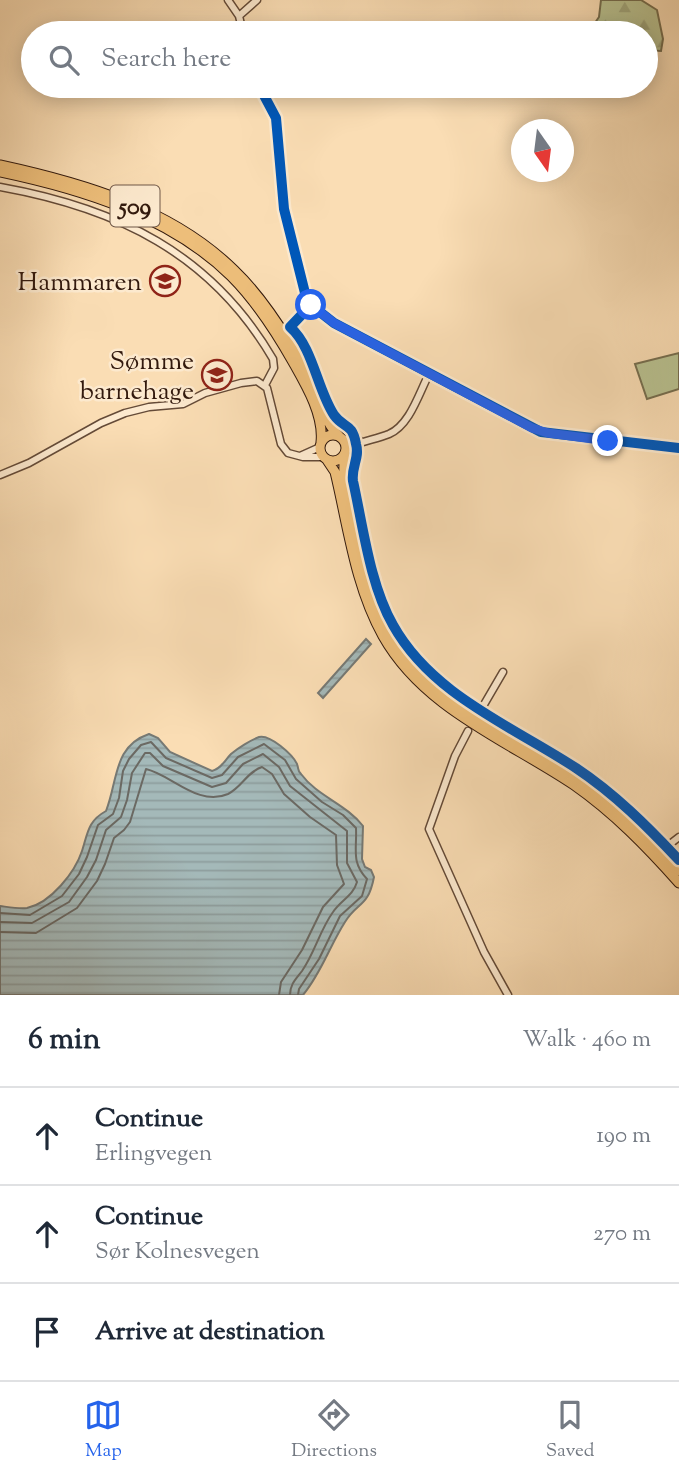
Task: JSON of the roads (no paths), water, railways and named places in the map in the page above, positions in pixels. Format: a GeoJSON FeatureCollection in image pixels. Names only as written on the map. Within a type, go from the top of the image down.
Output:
{"type":"FeatureCollection","features":[{"type":"Feature","properties":{"kind":"highway","name":"509"},"geometry":{"type":"LineString","coordinates":[[0,165],[69,181],[117,199],[168,223],[224,261],[263,303],[291,344],[310,378],[330,426],[344,445],[345,478],[371,588],[383,618],[406,656],[429,681],[453,701],[603,797],[646,835],[679,871]]}},
{"type":"Feature","properties":{"kind":"highway","name":"509"},"geometry":{"type":"LineString","coordinates":[[0,172],[67,188],[115,205],[165,229],[220,266],[258,307],[292,359],[321,423],[323,451],[335,472],[366,600],[384,637],[404,667],[449,708],[574,785],[603,807],[640,841],[679,883]]}},
{"type":"Feature","properties":{"kind":"highway"},"geometry":{"type":"LineString","coordinates":[[329,435],[344,445],[337,461],[323,451],[329,435]]}},
{"type":"Feature","properties":{"kind":"street"},"geometry":{"type":"LineString","coordinates":[[228,0],[240,21]]}},
{"type":"Feature","properties":{"kind":"street"},"geometry":{"type":"LineString","coordinates":[[239,16],[257,0]]}},
{"type":"Feature","properties":{"kind":"street"},"geometry":{"type":"LineString","coordinates":[[265,98],[276,118],[284,209],[303,286],[311,305],[324,317],[541,432],[679,448]]}},
{"type":"Feature","properties":{"kind":"street"},"geometry":{"type":"LineString","coordinates":[[0,187],[89,208],[152,238],[196,267],[234,303],[270,354],[274,368],[265,385],[281,444],[288,453],[298,456],[323,451]]}},
{"type":"Feature","properties":{"kind":"street"},"geometry":{"type":"LineString","coordinates":[[344,445],[390,433],[400,426],[429,374]]}},
{"type":"Feature","properties":{"kind":"street"},"geometry":{"type":"LineString","coordinates":[[0,475],[52,452],[114,417],[149,407],[183,404],[205,393],[241,383],[257,382],[265,385]]}},
{"type":"Feature","properties":{"kind":"street"},"geometry":{"type":"LineString","coordinates":[[482,708],[503,671]]}},
{"type":"Feature","properties":{"kind":"street"},"geometry":{"type":"LineString","coordinates":[[468,731],[455,756],[429,829],[484,952],[508,995]]}},
{"type":"Feature","properties":{"kind":"street"},"geometry":{"type":"LineString","coordinates":[[670,844],[679,837]]}},
{"type":"Feature","properties":{"kind":"water"},"geometry":{"type":"Polygon","coordinates":[[[366,639],[371,644],[323,698],[318,693],[366,639]]]}},
{"type":"Feature","properties":{"kind":"water"},"geometry":{"type":"Polygon","coordinates":[[[149,734],[158,738],[170,752],[212,771],[248,742],[259,737],[269,739],[291,756],[308,782],[363,826],[362,859],[374,877],[372,887],[366,899],[345,922],[303,995],[0,995],[0,906],[27,908],[45,900],[61,886],[79,859],[92,823],[106,811],[123,756],[137,740],[149,734]]]}},
{"type":"Feature","properties":{"kind":"place","name":"Hammaren"},"geometry":{"type":"Point","coordinates":[165,281]}},
{"type":"Feature","properties":{"kind":"place","name":"Sømme barnehage"},"geometry":{"type":"Point","coordinates":[217,375]}}]}
